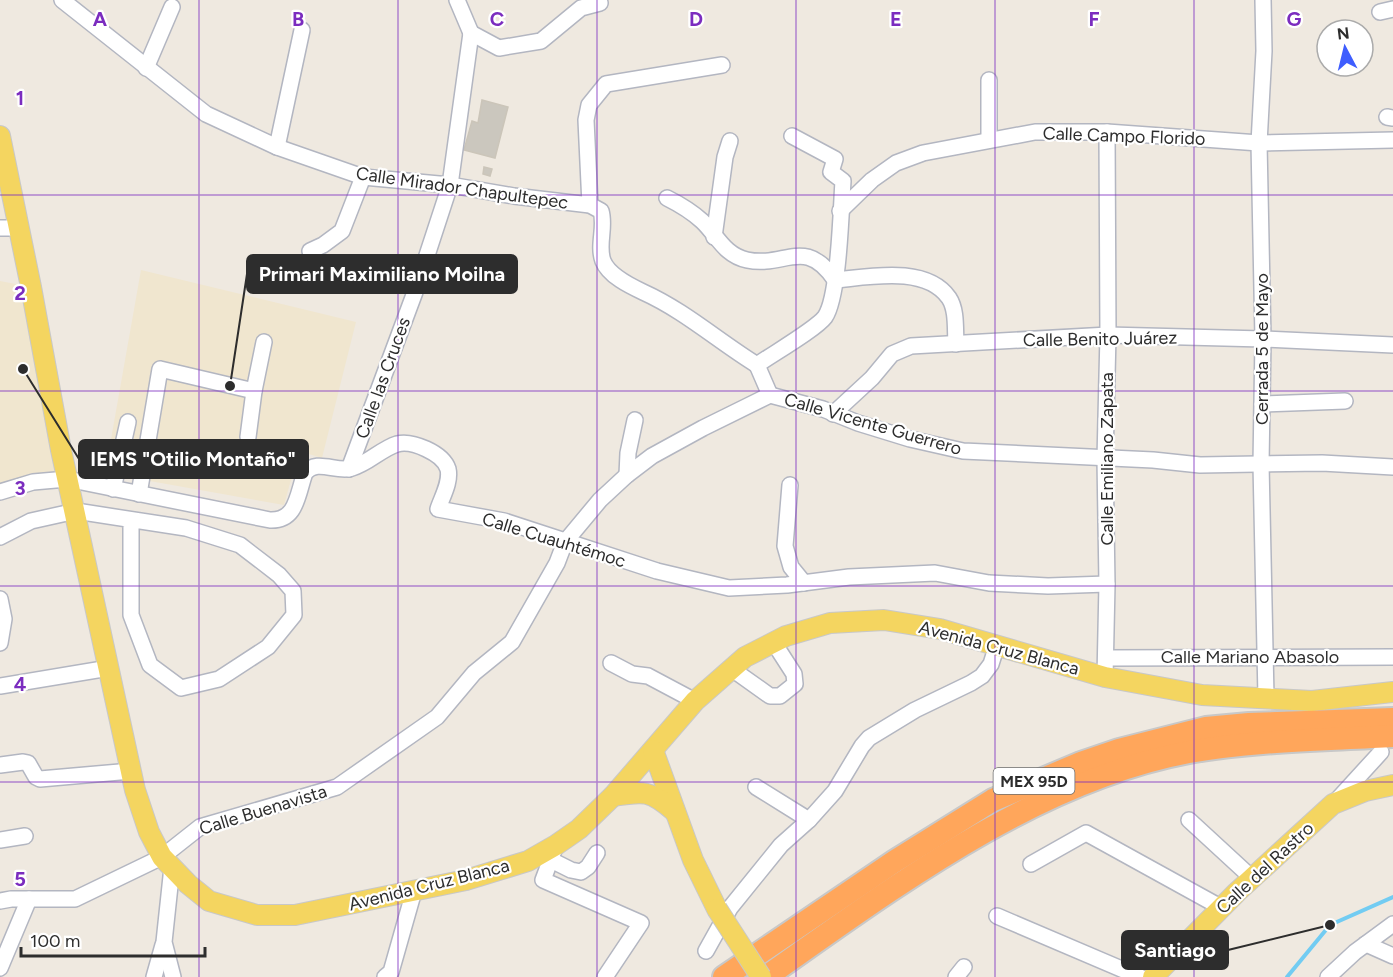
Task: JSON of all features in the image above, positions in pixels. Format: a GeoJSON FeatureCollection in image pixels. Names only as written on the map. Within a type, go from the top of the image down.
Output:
{"type":"FeatureCollection","features":[{"type":"Feature","properties":{"kind":"highway","name":"MEX 95D"},"geometry":{"type":"LineString","coordinates":[[724,977],[896,861],[993,800],[1081,763],[1119,750],[1206,728],[1249,724],[1393,719]]}},
{"type":"Feature","properties":{"kind":"highway","name":"MEX 95D"},"geometry":{"type":"LineString","coordinates":[[766,977],[892,890],[1005,820],[1088,783],[1143,764],[1199,751],[1234,746],[1387,744]]}},
{"type":"Feature","properties":{"kind":"main road","name":"Avenida Cruz Blanca"},"geometry":{"type":"LineString","coordinates":[[1,144],[10,228],[76,511],[131,771],[149,832],[167,862],[209,901],[257,915],[296,915],[466,880],[553,852],[613,796],[695,701],[745,657],[786,636],[830,623],[884,620],[940,629],[998,645],[1105,667],[1202,695],[1312,701],[1393,692]]}},
{"type":"Feature","properties":{"kind":"main road"},"geometry":{"type":"LineString","coordinates":[[653,750],[693,860],[724,909],[761,977]]}},
{"type":"Feature","properties":{"kind":"main road","name":"Calle del Rastro"},"geometry":{"type":"LineString","coordinates":[[1154,977],[1252,878],[1333,804],[1365,790],[1393,785]]}},
{"type":"Feature","properties":{"kind":"main road"},"geometry":{"type":"LineString","coordinates":[[613,796],[638,792],[656,796],[674,811]]}},
{"type":"Feature","properties":{"kind":"street","name":"Calle Mirador Chapultepec"},"geometry":{"type":"LineString","coordinates":[[62,0],[206,114],[277,147],[363,177],[450,185],[514,196],[590,205]]}},
{"type":"Feature","properties":{"kind":"street"},"geometry":{"type":"LineString","coordinates":[[457,0],[471,33],[500,48],[541,41],[580,8],[600,3]]}},
{"type":"Feature","properties":{"kind":"street","name":"Cerrada 5 de Mayo"},"geometry":{"type":"LineString","coordinates":[[1263,0],[1264,51],[1259,143],[1263,339],[1261,464],[1266,697]]}},
{"type":"Feature","properties":{"kind":"street"},"geometry":{"type":"LineString","coordinates":[[146,68],[172,7]]}},
{"type":"Feature","properties":{"kind":"street"},"geometry":{"type":"LineString","coordinates":[[277,147],[302,30]]}},
{"type":"Feature","properties":{"kind":"street","name":"Calle las Cruces"},"geometry":{"type":"LineString","coordinates":[[349,470],[415,292],[450,185],[471,33]]}},
{"type":"Feature","properties":{"kind":"street"},"geometry":{"type":"LineString","coordinates":[[722,65],[606,84],[588,105],[586,120],[590,205],[601,211],[604,262],[616,276],[676,308],[733,351],[757,364],[770,395]]}},
{"type":"Feature","properties":{"kind":"street"},"geometry":{"type":"LineString","coordinates":[[989,80],[989,140]]}},
{"type":"Feature","properties":{"kind":"street","name":"Calle Campo Florido"},"geometry":{"type":"LineString","coordinates":[[840,211],[872,180],[896,163],[923,153],[1035,132],[1107,132],[1259,143],[1393,140]]}},
{"type":"Feature","properties":{"kind":"street","name":"Calle Emiliano Zapata"},"geometry":{"type":"LineString","coordinates":[[1105,667],[1107,132]]}},
{"type":"Feature","properties":{"kind":"street"},"geometry":{"type":"LineString","coordinates":[[757,364],[824,318],[832,302],[843,181],[831,172],[835,159],[792,136]]}},
{"type":"Feature","properties":{"kind":"street"},"geometry":{"type":"LineString","coordinates":[[714,237],[724,157],[730,141]]}},
{"type":"Feature","properties":{"kind":"street"},"geometry":{"type":"LineString","coordinates":[[310,251],[323,245],[342,231],[363,177]]}},
{"type":"Feature","properties":{"kind":"street"},"geometry":{"type":"LineString","coordinates":[[667,198],[703,222],[720,245],[733,254],[747,260],[768,261],[798,256],[817,260],[826,267],[835,280]]}},
{"type":"Feature","properties":{"kind":"street"},"geometry":{"type":"LineString","coordinates":[[835,280],[909,276],[926,280],[948,298],[954,310],[956,344]]}},
{"type":"Feature","properties":{"kind":"street","name":"Calle Benito Juárez"},"geometry":{"type":"LineString","coordinates":[[833,414],[872,378],[892,354],[910,346],[1108,335],[1393,345]]}},
{"type":"Feature","properties":{"kind":"street"},"geometry":{"type":"LineString","coordinates":[[248,437],[264,342]]}},
{"type":"Feature","properties":{"kind":"street"},"geometry":{"type":"LineString","coordinates":[[139,494],[160,369],[254,391]]}},
{"type":"Feature","properties":{"kind":"street","name":"Calle Vicente Guerrero"},"geometry":{"type":"LineString","coordinates":[[337,788],[437,717],[474,673],[512,642],[557,563],[565,542],[600,500],[627,474],[652,456],[770,395],[823,409],[910,439],[963,451],[1153,460],[1200,465],[1322,463],[1393,466]]}},
{"type":"Feature","properties":{"kind":"street"},"geometry":{"type":"LineString","coordinates":[[1262,404],[1345,401]]}},
{"type":"Feature","properties":{"kind":"street"},"geometry":{"type":"LineString","coordinates":[[627,474],[628,453],[635,420]]}},
{"type":"Feature","properties":{"kind":"street"},"geometry":{"type":"LineString","coordinates":[[113,489],[128,422]]}},
{"type":"Feature","properties":{"kind":"street","name":"Calle Cuauhtémoc"},"geometry":{"type":"LineString","coordinates":[[349,470],[396,445],[408,443],[423,447],[444,462],[448,470],[448,483],[438,509],[504,521],[657,571],[729,588],[849,577],[935,573],[989,583],[1048,586],[1107,584]]}},
{"type":"Feature","properties":{"kind":"street"},"geometry":{"type":"LineString","coordinates":[[0,492],[33,482],[67,478],[270,520],[282,520],[291,513],[304,473],[309,468],[316,465],[349,470]]}},
{"type":"Feature","properties":{"kind":"street"},"geometry":{"type":"LineString","coordinates":[[790,485],[785,546],[791,567],[804,582]]}},
{"type":"Feature","properties":{"kind":"street"},"geometry":{"type":"LineString","coordinates":[[0,537],[31,521],[76,511],[186,528],[240,545],[279,574],[293,591],[294,615],[268,647],[219,679],[181,688],[150,665],[131,615],[131,520]]}},
{"type":"Feature","properties":{"kind":"street"},"geometry":{"type":"LineString","coordinates":[[0,599],[4,619],[0,643]]}},
{"type":"Feature","properties":{"kind":"street"},"geometry":{"type":"LineString","coordinates":[[732,669],[770,696],[780,696],[795,684],[794,674],[774,643]]}},
{"type":"Feature","properties":{"kind":"street"},"geometry":{"type":"LineString","coordinates":[[706,951],[724,909],[781,844],[835,791],[869,738],[915,710],[982,676],[991,664],[998,645]]}},
{"type":"Feature","properties":{"kind":"street","name":"Calle Mariano Abasolo"},"geometry":{"type":"LineString","coordinates":[[1105,667],[1265,657],[1393,657]]}},
{"type":"Feature","properties":{"kind":"street"},"geometry":{"type":"LineString","coordinates":[[611,663],[632,674],[648,676],[695,701]]}},
{"type":"Feature","properties":{"kind":"street"},"geometry":{"type":"LineString","coordinates":[[0,686],[109,668]]}},
{"type":"Feature","properties":{"kind":"street"},"geometry":{"type":"LineString","coordinates":[[1333,804],[1352,786],[1387,744]]}},
{"type":"Feature","properties":{"kind":"street"},"geometry":{"type":"LineString","coordinates":[[0,765],[28,763],[36,777],[40,779],[131,771]]}},
{"type":"Feature","properties":{"kind":"street"},"geometry":{"type":"LineString","coordinates":[[756,787],[808,820]]}},
{"type":"Feature","properties":{"kind":"street","name":"Calle Buenavista"},"geometry":{"type":"LineString","coordinates":[[0,901],[75,899],[167,862],[200,826],[337,788]]}},
{"type":"Feature","properties":{"kind":"street"},"geometry":{"type":"LineString","coordinates":[[1189,820],[1252,878]]}},
{"type":"Feature","properties":{"kind":"street"},"geometry":{"type":"LineString","coordinates":[[1031,864],[1086,833],[1222,908]]}},
{"type":"Feature","properties":{"kind":"street"},"geometry":{"type":"LineString","coordinates":[[0,840],[25,836]]}},
{"type":"Feature","properties":{"kind":"street"},"geometry":{"type":"LineString","coordinates":[[597,853],[588,867],[581,872],[571,870],[553,852],[543,880],[641,923],[606,977]]}},
{"type":"Feature","properties":{"kind":"street"},"geometry":{"type":"LineString","coordinates":[[154,977],[164,942],[167,862]]}},
{"type":"Feature","properties":{"kind":"street"},"geometry":{"type":"LineString","coordinates":[[388,975],[414,891]]}},
{"type":"Feature","properties":{"kind":"street"},"geometry":{"type":"LineString","coordinates":[[0,968],[29,899]]}},
{"type":"Feature","properties":{"kind":"street"},"geometry":{"type":"LineString","coordinates":[[997,916],[1140,977]]}},
{"type":"Feature","properties":{"kind":"street"},"geometry":{"type":"LineString","coordinates":[[1331,976],[1366,944],[1393,924]]}},
{"type":"Feature","properties":{"kind":"street"},"geometry":{"type":"LineString","coordinates":[[164,942],[172,977]]}},
{"type":"Feature","properties":{"kind":"street"},"geometry":{"type":"LineString","coordinates":[[1366,944],[1393,956]]}},
{"type":"Feature","properties":{"kind":"shaded area"},"geometry":{"type":"Polygon","coordinates":[[[141,270],[356,322],[322,458],[299,451],[284,505],[105,473],[141,270]]]}},
{"type":"Feature","properties":{"kind":"shaded area"},"geometry":{"type":"Polygon","coordinates":[[[0,281],[31,287],[67,479],[0,492],[0,281]]]}},
{"type":"Feature","properties":{"kind":"building"},"geometry":{"type":"Polygon","coordinates":[[[482,100],[508,107],[495,158],[464,150],[472,121],[478,123],[482,100]]]}},
{"type":"Feature","properties":{"kind":"building"},"geometry":{"type":"Polygon","coordinates":[[[484,167],[492,169],[490,176],[483,174],[484,167]]]}},
{"type":"Feature","properties":{"kind":"waterway"},"geometry":{"type":"LineString","coordinates":[[1287,977],[1330,925],[1393,897]]}},
{"type":"Feature","properties":{"kind":"place","name":"IEMS \"Otilio Montaño\""},"geometry":{"type":"Point","coordinates":[23,369]}},
{"type":"Feature","properties":{"kind":"place","name":"Primari Maximiliano Moilna"},"geometry":{"type":"Point","coordinates":[230,386]}},
{"type":"Feature","properties":{"kind":"place","name":"Santiago"},"geometry":{"type":"Point","coordinates":[1330,925]}}]}
